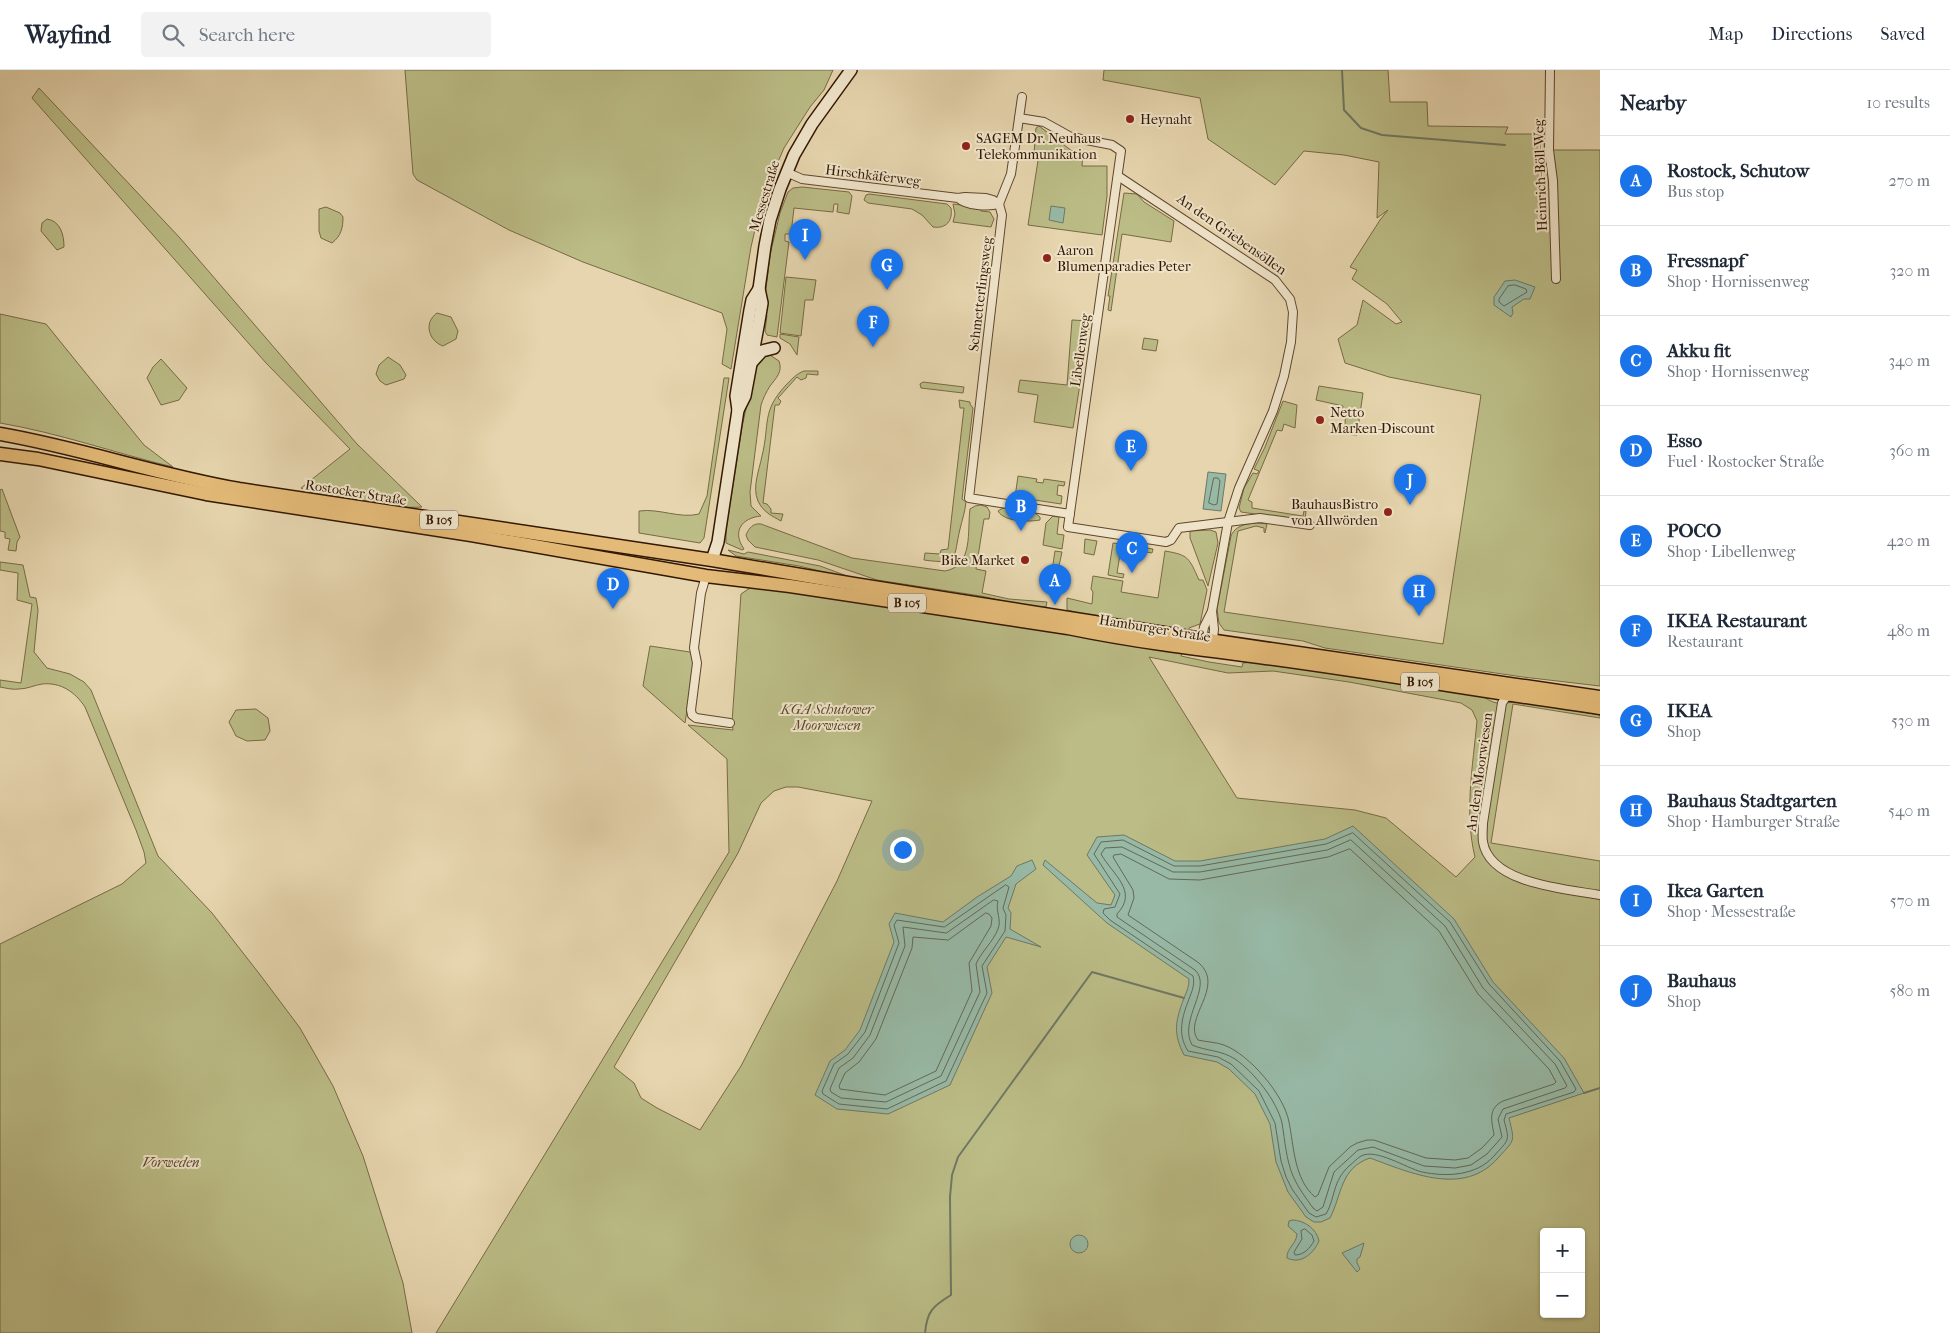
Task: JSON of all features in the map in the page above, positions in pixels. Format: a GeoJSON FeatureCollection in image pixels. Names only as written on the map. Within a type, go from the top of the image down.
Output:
{"type":"FeatureCollection","features":[{"type":"Feature","properties":{"kind":"main road","name":"Messestraße"},"geometry":{"type":"LineString","coordinates":[[738,410],[745,396],[762,303],[759,290],[770,220],[786,172],[812,124],[851,70]]}},
{"type":"Feature","properties":{"kind":"main road","name":"Messestraße"},"geometry":{"type":"LineString","coordinates":[[712,560],[718,542],[738,410],[736,396],[750,310],[752,300],[759,290]]}},
{"type":"Feature","properties":{"kind":"main road"},"geometry":{"type":"LineString","coordinates":[[750,364],[762,351],[774,348]]}},
{"type":"Feature","properties":{"kind":"main road","name":"Rostocker Straße"},"geometry":{"type":"LineString","coordinates":[[0,434],[42,442],[203,483],[712,560]]}},
{"type":"Feature","properties":{"kind":"main road","name":"Rostocker Straße"},"geometry":{"type":"LineString","coordinates":[[0,454],[38,459],[206,494],[472,535],[706,576]]}},
{"type":"Feature","properties":{"kind":"main road"},"geometry":{"type":"LineString","coordinates":[[706,576],[712,560]]}},
{"type":"Feature","properties":{"kind":"main road","name":"Hamburger Straße"},"geometry":{"type":"LineString","coordinates":[[712,560],[1207,645],[1600,697]]}},
{"type":"Feature","properties":{"kind":"main road","name":"Hamburger Straße"},"geometry":{"type":"LineString","coordinates":[[706,576],[800,587],[1068,628],[1106,636],[1207,645],[1258,657],[1600,708]]}},
{"type":"Feature","properties":{"kind":"street","name":"Heinrich-Böll-Weg"},"geometry":{"type":"LineString","coordinates":[[1550,70],[1549,150],[1553,181],[1556,279]]}},
{"type":"Feature","properties":{"kind":"street","name":"Schmetterlingsweg"},"geometry":{"type":"LineString","coordinates":[[1022,97],[1011,174],[999,204],[1002,215],[968,498],[1070,514]]}},
{"type":"Feature","properties":{"kind":"street"},"geometry":{"type":"LineString","coordinates":[[1019,118],[1044,122],[1070,137],[1118,147],[1121,154],[1118,176]]}},
{"type":"Feature","properties":{"kind":"street","name":"Hirschkäferweg"},"geometry":{"type":"LineString","coordinates":[[786,172],[802,178],[958,198],[963,202],[992,206],[999,204]]}},
{"type":"Feature","properties":{"kind":"street","name":"Libellenweg"},"geometry":{"type":"LineString","coordinates":[[1118,176],[1068,527],[1166,542],[1171,540],[1180,528],[1228,522]]}},
{"type":"Feature","properties":{"kind":"street","name":"An den Griebensöllen"},"geometry":{"type":"LineString","coordinates":[[1118,176],[1276,280],[1290,299],[1294,323],[1292,342],[1284,376],[1273,411],[1239,488],[1228,522],[1212,611],[1204,627],[1207,645]]}},
{"type":"Feature","properties":{"kind":"street"},"geometry":{"type":"LineString","coordinates":[[1228,522],[1260,518],[1310,525]]}},
{"type":"Feature","properties":{"kind":"street"},"geometry":{"type":"LineString","coordinates":[[706,576],[701,593],[694,648],[697,663],[691,710],[692,715],[696,718],[730,723]]}},
{"type":"Feature","properties":{"kind":"street","name":"An den Moorwiesen"},"geometry":{"type":"LineString","coordinates":[[1512,696],[1506,697],[1502,703],[1483,823],[1483,842],[1486,851],[1498,868],[1521,879],[1600,895]]}},
{"type":"Feature","properties":{"kind":"green space"},"geometry":{"type":"Polygon","coordinates":[[[405,70],[833,70],[824,90],[810,107],[784,148],[762,199],[751,247],[731,369],[722,364],[727,329],[722,313],[583,262],[509,230],[417,180],[413,174],[405,70]]]}},
{"type":"Feature","properties":{"kind":"green space"},"geometry":{"type":"Polygon","coordinates":[[[1104,70],[1388,70],[1390,102],[1427,102],[1428,126],[1508,127],[1505,134],[1543,134],[1549,150],[1600,150],[1600,686],[1523,677],[1325,648],[1303,641],[1224,630],[1219,623],[1217,609],[1231,536],[1241,526],[1251,523],[1262,523],[1267,524],[1265,533],[1264,528],[1256,526],[1238,531],[1224,612],[1443,644],[1481,395],[1389,377],[1345,363],[1338,339],[1357,325],[1363,300],[1396,324],[1402,322],[1387,304],[1352,279],[1357,270],[1350,267],[1388,210],[1377,218],[1379,162],[1344,155],[1304,151],[1275,185],[1208,139],[1200,98],[1103,80],[1104,70]]]}},
{"type":"Feature","properties":{"kind":"green space"},"geometry":{"type":"Polygon","coordinates":[[[39,88],[180,238],[357,444],[422,507],[394,507],[361,503],[328,497],[301,488],[350,449],[266,363],[32,98],[39,88]]]}},
{"type":"Feature","properties":{"kind":"green space"},"geometry":{"type":"Polygon","coordinates":[[[1039,126],[1072,151],[1083,153],[1082,166],[1107,166],[1107,196],[1102,235],[1028,225],[1039,154],[1034,153],[1036,128],[1039,126]]]}},
{"type":"Feature","properties":{"kind":"green space"},"geometry":{"type":"Polygon","coordinates":[[[802,187],[849,192],[852,196],[849,214],[837,212],[838,204],[834,204],[833,212],[794,208],[791,234],[785,234],[785,241],[789,242],[777,337],[767,335],[765,331],[767,315],[763,314],[770,255],[780,213],[788,192],[793,188],[802,187]]]}},
{"type":"Feature","properties":{"kind":"green space"},"geometry":{"type":"Polygon","coordinates":[[[1124,193],[1137,194],[1144,202],[1174,221],[1171,242],[1122,234],[1111,311],[1108,310],[1110,296],[1108,296],[1124,193]]]}},
{"type":"Feature","properties":{"kind":"green space"},"geometry":{"type":"Polygon","coordinates":[[[866,195],[947,204],[951,208],[951,217],[948,223],[942,227],[933,227],[922,215],[912,209],[868,203],[864,200],[866,195]]]}},
{"type":"Feature","properties":{"kind":"green space"},"geometry":{"type":"Polygon","coordinates":[[[953,204],[981,207],[981,211],[990,212],[994,219],[991,227],[953,222],[955,214],[953,204]]]}},
{"type":"Feature","properties":{"kind":"green space"},"geometry":{"type":"Polygon","coordinates":[[[326,207],[340,213],[343,217],[341,232],[332,243],[321,238],[319,231],[319,209],[326,207]]]}},
{"type":"Feature","properties":{"kind":"green space"},"geometry":{"type":"Polygon","coordinates":[[[47,219],[58,225],[63,237],[64,247],[57,250],[41,231],[42,223],[47,219]]]}},
{"type":"Feature","properties":{"kind":"green space"},"geometry":{"type":"Polygon","coordinates":[[[786,277],[816,280],[813,300],[805,300],[801,336],[780,333],[786,277]]]}},
{"type":"Feature","properties":{"kind":"green space"},"geometry":{"type":"Polygon","coordinates":[[[437,313],[451,317],[458,331],[456,339],[443,346],[434,340],[429,331],[430,322],[437,313]]]}},
{"type":"Feature","properties":{"kind":"green space"},"geometry":{"type":"Polygon","coordinates":[[[0,314],[46,324],[144,445],[173,467],[44,432],[0,423],[0,314]]]}},
{"type":"Feature","properties":{"kind":"green space"},"geometry":{"type":"Polygon","coordinates":[[[1072,320],[1090,321],[1073,428],[1034,422],[1038,395],[1018,392],[1020,380],[1067,385],[1072,320]]]}},
{"type":"Feature","properties":{"kind":"green space"},"geometry":{"type":"Polygon","coordinates":[[[780,334],[799,337],[797,355],[790,344],[780,338],[780,334]]]}},
{"type":"Feature","properties":{"kind":"green space"},"geometry":{"type":"Polygon","coordinates":[[[1144,338],[1158,340],[1156,351],[1142,349],[1144,338]]]}},
{"type":"Feature","properties":{"kind":"green space"},"geometry":{"type":"Polygon","coordinates":[[[770,355],[779,361],[780,368],[761,405],[750,492],[751,506],[761,516],[748,520],[740,527],[740,543],[744,549],[742,550],[726,543],[726,530],[742,427],[756,363],[765,356],[770,355]]]}},
{"type":"Feature","properties":{"kind":"green space"},"geometry":{"type":"Polygon","coordinates":[[[388,357],[400,365],[406,375],[404,379],[386,385],[380,381],[376,374],[379,365],[388,357]]]}},
{"type":"Feature","properties":{"kind":"green space"},"geometry":{"type":"Polygon","coordinates":[[[161,359],[187,388],[179,400],[161,405],[147,378],[153,367],[161,359]]]}},
{"type":"Feature","properties":{"kind":"green space"},"geometry":{"type":"Polygon","coordinates":[[[804,371],[818,371],[818,375],[807,374],[806,378],[801,380],[797,377],[778,398],[781,401],[779,405],[775,405],[763,503],[767,504],[771,509],[771,513],[783,514],[781,521],[768,513],[760,505],[756,496],[757,479],[768,419],[773,403],[786,385],[796,375],[804,371]]]}},
{"type":"Feature","properties":{"kind":"green space"},"geometry":{"type":"Polygon","coordinates":[[[724,378],[729,378],[704,538],[700,543],[639,533],[639,511],[647,510],[684,515],[699,514],[707,496],[724,378]]]}},
{"type":"Feature","properties":{"kind":"green space"},"geometry":{"type":"Polygon","coordinates":[[[923,382],[964,387],[963,393],[921,388],[920,384],[923,382]]]}},
{"type":"Feature","properties":{"kind":"green space"},"geometry":{"type":"Polygon","coordinates":[[[1319,386],[1363,393],[1357,435],[1344,434],[1346,412],[1342,411],[1343,406],[1316,400],[1319,386]]]}},
{"type":"Feature","properties":{"kind":"green space"},"geometry":{"type":"Polygon","coordinates":[[[959,400],[970,402],[973,408],[962,499],[966,502],[964,513],[953,557],[944,561],[924,560],[925,553],[940,554],[941,550],[948,549],[964,408],[960,408],[959,400]]]}},
{"type":"Feature","properties":{"kind":"green space"},"geometry":{"type":"Polygon","coordinates":[[[1283,401],[1297,405],[1295,428],[1284,424],[1282,431],[1277,430],[1248,500],[1252,502],[1252,508],[1303,516],[1304,511],[1306,511],[1305,521],[1241,512],[1239,508],[1244,488],[1253,473],[1257,474],[1259,471],[1254,469],[1283,401]]]}},
{"type":"Feature","properties":{"kind":"green space"},"geometry":{"type":"Polygon","coordinates":[[[1018,476],[1037,479],[1036,482],[1043,483],[1044,479],[1065,482],[1064,486],[1058,485],[1057,495],[1062,496],[1061,504],[1015,497],[1018,476]]]}},
{"type":"Feature","properties":{"kind":"green space"},"geometry":{"type":"Polygon","coordinates":[[[2,489],[20,537],[17,542],[16,551],[8,550],[10,539],[5,538],[5,532],[0,531],[0,490],[2,489]]]}},
{"type":"Feature","properties":{"kind":"green space"},"geometry":{"type":"Polygon","coordinates":[[[981,505],[987,507],[990,512],[989,519],[984,519],[976,569],[986,571],[982,593],[1009,599],[1047,602],[1046,607],[1030,607],[981,596],[877,580],[818,560],[755,547],[746,535],[752,526],[761,524],[852,558],[945,571],[954,568],[965,555],[970,509],[981,505]]]}},
{"type":"Feature","properties":{"kind":"green space"},"geometry":{"type":"Polygon","coordinates":[[[1003,508],[1035,513],[1040,517],[1040,520],[1023,521],[1011,519],[1001,515],[998,511],[1003,508]]]}},
{"type":"Feature","properties":{"kind":"green space"},"geometry":{"type":"Polygon","coordinates":[[[1053,516],[1059,517],[1057,534],[1064,535],[1062,549],[1043,545],[1046,523],[1053,516]]]}},
{"type":"Feature","properties":{"kind":"green space"},"geometry":{"type":"Polygon","coordinates":[[[1210,530],[1216,532],[1218,543],[1208,586],[1190,538],[1190,531],[1210,530]]]}},
{"type":"Feature","properties":{"kind":"green space"},"geometry":{"type":"Polygon","coordinates":[[[1085,539],[1097,541],[1094,555],[1084,553],[1085,539]]]}},
{"type":"Feature","properties":{"kind":"green space"},"geometry":{"type":"Polygon","coordinates":[[[1113,543],[1153,549],[1152,553],[1121,548],[1117,573],[1124,574],[1123,578],[1108,575],[1113,543]]]}},
{"type":"Feature","properties":{"kind":"green space"},"geometry":{"type":"Polygon","coordinates":[[[728,550],[820,566],[858,580],[799,566],[736,556],[728,550]]]}},
{"type":"Feature","properties":{"kind":"green space"},"geometry":{"type":"Polygon","coordinates":[[[1055,551],[1062,552],[1055,584],[1051,577],[1055,551]]]}},
{"type":"Feature","properties":{"kind":"green space"},"geometry":{"type":"Polygon","coordinates":[[[1165,551],[1184,556],[1190,562],[1199,580],[1203,580],[1207,590],[1200,624],[1189,628],[1189,631],[1091,616],[1067,610],[1067,598],[1092,604],[1093,592],[1091,589],[1093,576],[1123,581],[1121,592],[1158,598],[1165,551]]]}},
{"type":"Feature","properties":{"kind":"green space","name":"Vorweden"},"geometry":{"type":"Polygon","coordinates":[[[0,562],[23,565],[30,597],[36,598],[38,610],[34,652],[47,668],[70,674],[84,682],[91,690],[158,856],[212,913],[261,976],[300,1028],[333,1086],[363,1156],[403,1283],[412,1333],[0,1333],[0,944],[122,884],[146,863],[136,830],[85,707],[81,702],[61,686],[42,684],[17,689],[0,687],[0,680],[21,683],[32,604],[17,600],[18,573],[0,570],[0,562]]]}},
{"type":"Feature","properties":{"kind":"green space","name":"KGA Schutower Moorwiesen"},"geometry":{"type":"Polygon","coordinates":[[[753,586],[1015,624],[1182,653],[1181,656],[1209,662],[1242,667],[1243,663],[1262,661],[1482,695],[1495,703],[1517,701],[1600,715],[1600,718],[1513,704],[1491,843],[1600,861],[1600,1333],[436,1333],[729,852],[727,759],[688,725],[733,730],[741,594],[753,586]],[[1149,657],[1237,798],[1355,810],[1386,818],[1456,877],[1475,857],[1470,823],[1470,806],[1477,721],[1472,710],[1461,703],[1349,682],[1273,671],[1228,673],[1149,657]],[[786,787],[774,791],[761,803],[738,853],[614,1067],[634,1083],[641,1098],[700,1130],[741,1066],[837,881],[872,801],[798,787],[786,787]]]}},
{"type":"Feature","properties":{"kind":"green space"},"geometry":{"type":"Polygon","coordinates":[[[650,646],[690,652],[693,655],[694,664],[685,723],[643,686],[650,646]]]}},
{"type":"Feature","properties":{"kind":"green space"},"geometry":{"type":"Polygon","coordinates":[[[256,709],[268,718],[270,731],[265,740],[247,741],[236,736],[229,722],[236,710],[256,709]]]}},
{"type":"Feature","properties":{"kind":"water"},"geometry":{"type":"Polygon","coordinates":[[[1051,206],[1065,208],[1063,223],[1049,220],[1051,206]]]}},
{"type":"Feature","properties":{"kind":"water"},"geometry":{"type":"Polygon","coordinates":[[[1515,280],[1535,287],[1530,299],[1524,299],[1512,307],[1513,313],[1511,317],[1494,305],[1494,297],[1505,281],[1515,280]]]}},
{"type":"Feature","properties":{"kind":"water"},"geometry":{"type":"Polygon","coordinates":[[[1208,472],[1226,474],[1221,511],[1203,509],[1208,472]]]}},
{"type":"Feature","properties":{"kind":"water"},"geometry":{"type":"Polygon","coordinates":[[[1353,826],[1454,919],[1493,982],[1564,1058],[1584,1093],[1509,1118],[1513,1137],[1511,1144],[1484,1170],[1469,1177],[1453,1179],[1420,1175],[1370,1158],[1353,1168],[1347,1175],[1330,1218],[1321,1222],[1314,1222],[1306,1217],[1288,1192],[1276,1162],[1270,1124],[1255,1094],[1229,1069],[1217,1062],[1184,1055],[1178,1040],[1176,1027],[1188,989],[1189,979],[1107,923],[1043,865],[1045,860],[1097,903],[1111,905],[1115,895],[1087,855],[1097,837],[1124,835],[1175,861],[1200,861],[1325,839],[1353,826]]]}},
{"type":"Feature","properties":{"kind":"water"},"geometry":{"type":"Polygon","coordinates":[[[1032,860],[1036,869],[1016,884],[1008,908],[1011,913],[1010,929],[1041,947],[1006,937],[987,967],[992,993],[950,1085],[888,1114],[837,1109],[815,1095],[830,1061],[845,1050],[860,1030],[894,942],[889,924],[895,913],[943,922],[977,897],[1011,876],[1017,866],[1032,860]]]}},
{"type":"Feature","properties":{"kind":"water"},"geometry":{"type":"Polygon","coordinates":[[[1297,1220],[1313,1229],[1319,1241],[1314,1250],[1306,1257],[1297,1260],[1287,1258],[1288,1252],[1297,1237],[1297,1234],[1288,1226],[1289,1221],[1297,1220]]]}},
{"type":"Feature","properties":{"kind":"water"},"geometry":{"type":"Polygon","coordinates":[[[1075,1235],[1083,1235],[1088,1240],[1086,1251],[1075,1253],[1070,1248],[1070,1240],[1075,1235]]]}},
{"type":"Feature","properties":{"kind":"water"},"geometry":{"type":"Polygon","coordinates":[[[1364,1243],[1360,1257],[1357,1259],[1360,1269],[1357,1272],[1342,1253],[1364,1243]]]}},
{"type":"Feature","properties":{"kind":"waterway"},"geometry":{"type":"LineString","coordinates":[[1342,70],[1344,110],[1361,128],[1382,135],[1505,145]]}},
{"type":"Feature","properties":{"kind":"waterway"},"geometry":{"type":"LineString","coordinates":[[925,1333],[929,1314],[935,1306],[951,1295],[950,1197],[952,1175],[958,1157],[1092,972],[1184,998]]}},
{"type":"Feature","properties":{"kind":"waterway"},"geometry":{"type":"LineString","coordinates":[[1584,1093],[1600,1088]]}},
{"type":"Feature","properties":{"kind":"place","name":"Heynaht"},"geometry":{"type":"Point","coordinates":[1130,119]}},
{"type":"Feature","properties":{"kind":"place","name":"SAGEM Dr. Neuhaus Telekommunikation"},"geometry":{"type":"Point","coordinates":[966,146]}},
{"type":"Feature","properties":{"kind":"place","name":"Aaron Blumenparadies Peter"},"geometry":{"type":"Point","coordinates":[1047,258]}},
{"type":"Feature","properties":{"kind":"place","name":"Ikea Garten"},"geometry":{"type":"Point","coordinates":[805,260]}},
{"type":"Feature","properties":{"kind":"place","name":"IKEA"},"geometry":{"type":"Point","coordinates":[887,290]}},
{"type":"Feature","properties":{"kind":"place","name":"IKEA Restaurant"},"geometry":{"type":"Point","coordinates":[873,347]}},
{"type":"Feature","properties":{"kind":"place","name":"Netto Marken-Discount"},"geometry":{"type":"Point","coordinates":[1320,420]}},
{"type":"Feature","properties":{"kind":"place","name":"POCO"},"geometry":{"type":"Point","coordinates":[1131,471]}},
{"type":"Feature","properties":{"kind":"place","name":"Bauhaus"},"geometry":{"type":"Point","coordinates":[1410,505]}},
{"type":"Feature","properties":{"kind":"place","name":"BauhausBistro von Allwörden"},"geometry":{"type":"Point","coordinates":[1388,512]}},
{"type":"Feature","properties":{"kind":"place","name":"Fressnapf"},"geometry":{"type":"Point","coordinates":[1021,531]}},
{"type":"Feature","properties":{"kind":"place","name":"Bike Market"},"geometry":{"type":"Point","coordinates":[1025,560]}},
{"type":"Feature","properties":{"kind":"place","name":"Akku fit"},"geometry":{"type":"Point","coordinates":[1132,573]}},
{"type":"Feature","properties":{"kind":"place","name":"Rostock, Schutow"},"geometry":{"type":"Point","coordinates":[1055,605]}},
{"type":"Feature","properties":{"kind":"place","name":"Esso"},"geometry":{"type":"Point","coordinates":[613,609]}},
{"type":"Feature","properties":{"kind":"place","name":"Bauhaus Stadtgarten"},"geometry":{"type":"Point","coordinates":[1419,616]}}]}
